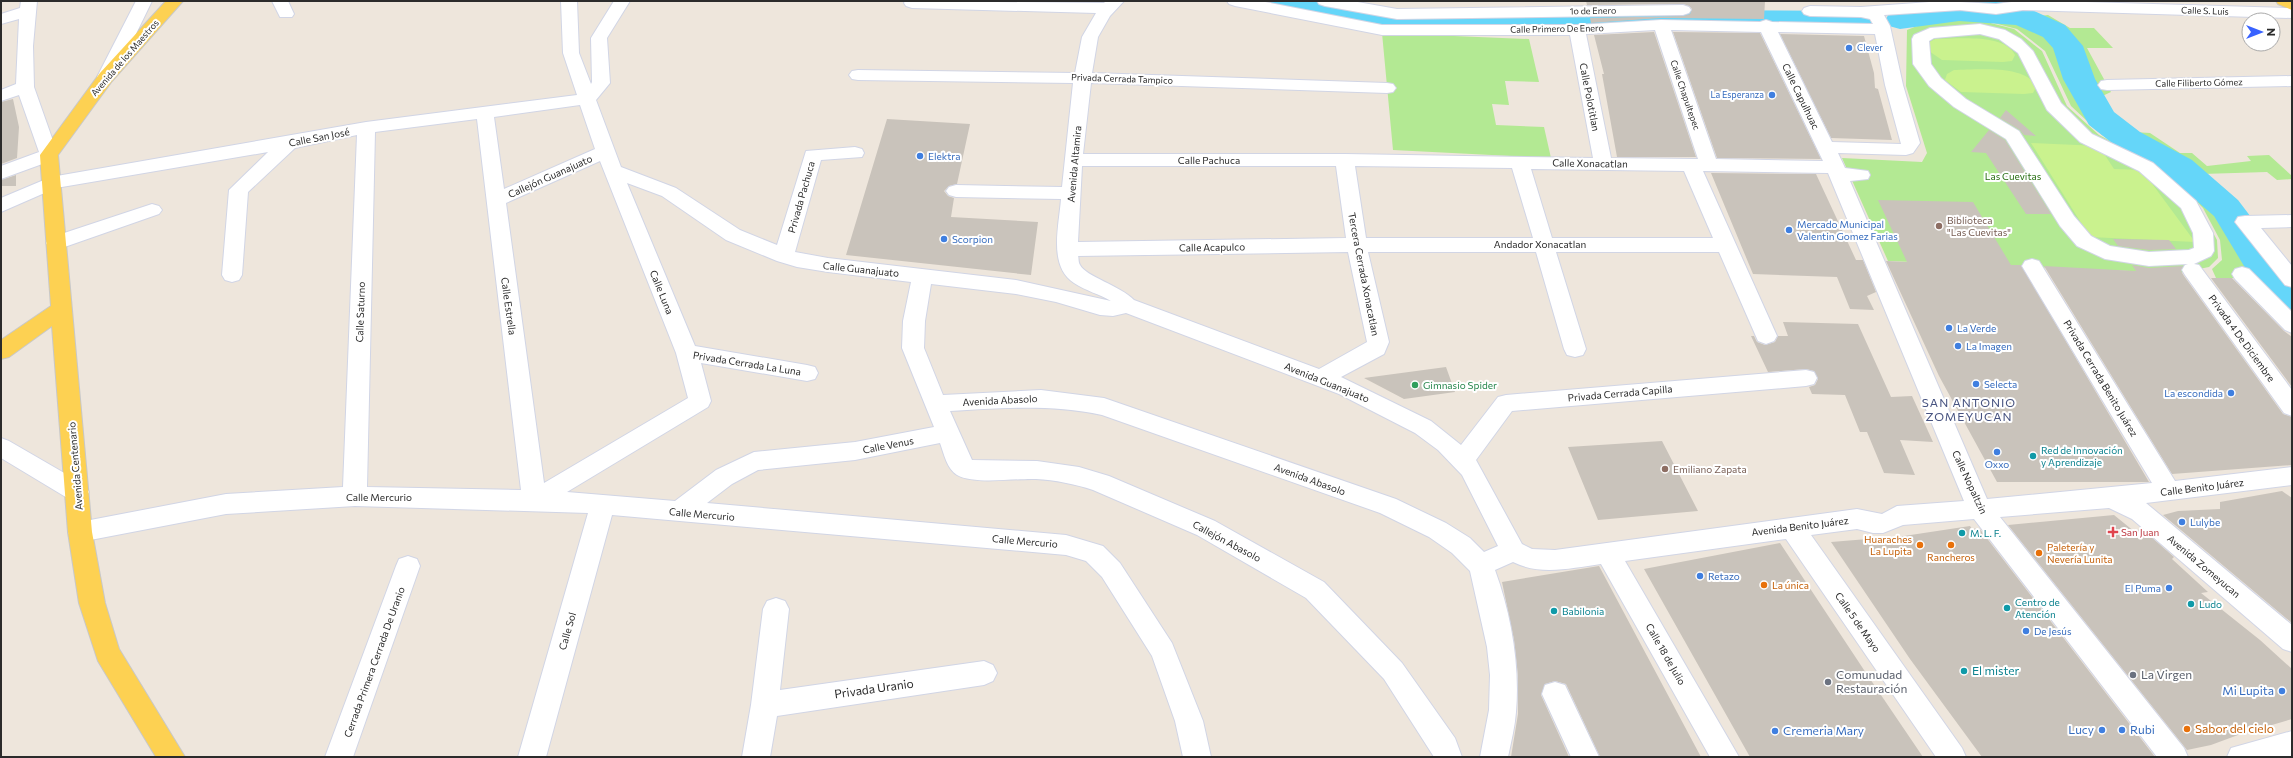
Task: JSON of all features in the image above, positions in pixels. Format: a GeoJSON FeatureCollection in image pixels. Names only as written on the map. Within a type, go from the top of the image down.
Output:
{"type":"FeatureCollection","features":[{"type":"Feature","properties":{"kind":"main road","name":"Avenida de los Maestros"},"geometry":{"type":"LineString","coordinates":[[49,155],[106,77],[175,1]]}},
{"type":"Feature","properties":{"kind":"main road"},"geometry":{"type":"LineString","coordinates":[[2284,1],[2292,5]]}},
{"type":"Feature","properties":{"kind":"main road","name":"Avenida Centenario"},"geometry":{"type":"LineString","coordinates":[[49,155],[80,532],[92,602],[107,653],[170,757]]}},
{"type":"Feature","properties":{"kind":"main road"},"geometry":{"type":"LineString","coordinates":[[1,351],[62,309]]}},
{"type":"Feature","properties":{"kind":"street"},"geometry":{"type":"LineString","coordinates":[[106,77],[144,1]]}},
{"type":"Feature","properties":{"kind":"street","name":"Calle Luna"},"geometry":{"type":"LineString","coordinates":[[534,500],[700,401],[687,353],[604,151],[588,99],[571,53],[569,1]]}},
{"type":"Feature","properties":{"kind":"street"},"geometry":{"type":"LineString","coordinates":[[588,99],[601,83],[599,38],[622,1]]}},
{"type":"Feature","properties":{"kind":"street","name":"Calle Primero De Enero"},"geometry":{"type":"LineString","coordinates":[[1235,1],[1304,7],[1382,30],[1577,30],[1661,25],[1773,15],[1868,17]]}},
{"type":"Feature","properties":{"kind":"street","name":"1o de Enero"},"geometry":{"type":"LineString","coordinates":[[1325,1],[1397,14],[1728,11]]}},
{"type":"Feature","properties":{"kind":"street"},"geometry":{"type":"LineString","coordinates":[[912,3],[1111,4]]}},
{"type":"Feature","properties":{"kind":"street"},"geometry":{"type":"LineString","coordinates":[[1773,15],[1868,17],[1955,3]]}},
{"type":"Feature","properties":{"kind":"street","name":"Calle S. Luis"},"geometry":{"type":"LineString","coordinates":[[1955,3],[1995,9],[2019,6],[2292,14]]}},
{"type":"Feature","properties":{"kind":"street","name":"Avenida Altamira"},"geometry":{"type":"LineString","coordinates":[[1111,4],[1090,38],[1083,78],[1074,160],[1067,249],[1069,263],[1076,273],[1117,295],[1128,305]]}},
{"type":"Feature","properties":{"kind":"street"},"geometry":{"type":"LineString","coordinates":[[1,19],[28,6],[25,46],[25,87],[49,155],[1,173]]}},
{"type":"Feature","properties":{"kind":"street","name":"Calle Capulhuac"},"geometry":{"type":"LineString","coordinates":[[1773,15],[1836,170]]}},
{"type":"Feature","properties":{"kind":"street"},"geometry":{"type":"LineString","coordinates":[[1826,147],[1894,150],[1906,149],[1912,143],[1894,85],[1868,17]]}},
{"type":"Feature","properties":{"kind":"street","name":"Calle Chapultepec"},"geometry":{"type":"LineString","coordinates":[[1661,25],[1700,166],[1724,245],[1766,336]]}},
{"type":"Feature","properties":{"kind":"street"},"geometry":{"type":"LineString","coordinates":[[1980,29],[1994,31],[2019,44],[2026,51],[2053,106],[2086,138],[2146,168],[2189,205],[2203,233],[2204,251],[2193,257],[2150,259],[2105,252],[2084,241],[2067,222],[2055,201],[2013,135],[1960,103],[1935,82],[1922,64],[1920,39],[1930,33],[1980,29]]}},
{"type":"Feature","properties":{"kind":"street","name":"Calle Polotitlan"},"geometry":{"type":"LineString","coordinates":[[1577,30],[1603,163]]}},
{"type":"Feature","properties":{"kind":"street","name":"Privada Cerrada Tampico"},"geometry":{"type":"LineString","coordinates":[[858,75],[1083,78],[1387,88]]}},
{"type":"Feature","properties":{"kind":"street","name":"Calle Filiberto Gómez"},"geometry":{"type":"LineString","coordinates":[[2107,85],[2292,81]]}},
{"type":"Feature","properties":{"kind":"street"},"geometry":{"type":"LineString","coordinates":[[1,96],[25,87]]}},
{"type":"Feature","properties":{"kind":"street","name":"Calle San José"},"geometry":{"type":"LineString","coordinates":[[1,206],[51,183],[289,143],[366,128],[588,99]]}},
{"type":"Feature","properties":{"kind":"street","name":"Calle Estrella"},"geometry":{"type":"LineString","coordinates":[[485,113],[534,500]]}},
{"type":"Feature","properties":{"kind":"street","name":"Calle Saturno"},"geometry":{"type":"LineString","coordinates":[[355,496],[366,128]]}},
{"type":"Feature","properties":{"kind":"street"},"geometry":{"type":"LineString","coordinates":[[232,275],[239,190],[289,143]]}},
{"type":"Feature","properties":{"kind":"street","name":"Callejón Guanajuato"},"geometry":{"type":"LineString","coordinates":[[495,201],[604,151]]}},
{"type":"Feature","properties":{"kind":"street","name":"Privada Pachuca"},"geometry":{"type":"LineString","coordinates":[[784,256],[813,154],[855,153]]}},
{"type":"Feature","properties":{"kind":"street","name":"Calle Pachuca"},"geometry":{"type":"LineString","coordinates":[[1074,160],[1345,160]]}},
{"type":"Feature","properties":{"kind":"street","name":"Calle Xonacatlan"},"geometry":{"type":"LineString","coordinates":[[1345,160],[1603,163],[1836,170],[1861,175]]}},
{"type":"Feature","properties":{"kind":"street","name":"Tercera Cerrada Xonacatlan"},"geometry":{"type":"LineString","coordinates":[[1320,378],[1376,348],[1378,342],[1357,245],[1345,160]]}},
{"type":"Feature","properties":{"kind":"street"},"geometry":{"type":"LineString","coordinates":[[1520,162],[1575,348]]}},
{"type":"Feature","properties":{"kind":"street","name":"Calle Guanajuato"},"geometry":{"type":"LineString","coordinates":[[612,170],[669,192],[734,235],[784,256],[818,264],[923,275],[1038,290],[1100,308],[1113,309],[1128,305]]}},
{"type":"Feature","properties":{"kind":"street","name":"Calle Nopaltzin"},"geometry":{"type":"LineString","coordinates":[[1836,170],[1979,508],[2174,757]]}},
{"type":"Feature","properties":{"kind":"street"},"geometry":{"type":"LineString","coordinates":[[956,191],[1072,193]]}},
{"type":"Feature","properties":{"kind":"street"},"geometry":{"type":"LineString","coordinates":[[56,243],[152,210]]}},
{"type":"Feature","properties":{"kind":"street"},"geometry":{"type":"LineString","coordinates":[[2289,224],[2245,222],[2292,280]]}},
{"type":"Feature","properties":{"kind":"street","name":"Andador Xonacatlan"},"geometry":{"type":"LineString","coordinates":[[1357,245],[1724,245]]}},
{"type":"Feature","properties":{"kind":"street","name":"Calle Acapulco"},"geometry":{"type":"LineString","coordinates":[[1067,249],[1357,245]]}},
{"type":"Feature","properties":{"kind":"street","name":"Privada Cerrada Benito Juárez"},"geometry":{"type":"LineString","coordinates":[[2032,266],[2169,491]]}},
{"type":"Feature","properties":{"kind":"street","name":"Privada 4 De Diciembre"},"geometry":{"type":"LineString","coordinates":[[2192,270],[2292,407]]}},
{"type":"Feature","properties":{"kind":"street"},"geometry":{"type":"LineString","coordinates":[[2242,274],[2292,324]]}},
{"type":"Feature","properties":{"kind":"street"},"geometry":{"type":"LineString","coordinates":[[923,275],[914,320],[913,348],[948,433]]}},
{"type":"Feature","properties":{"kind":"street","name":"Avenida Guanajuato"},"geometry":{"type":"LineString","coordinates":[[1128,305],[1353,391],[1407,418],[1437,436],[1463,460],[1478,480],[1513,551]]}},
{"type":"Feature","properties":{"kind":"street","name":"Privada Cerrada La Luna"},"geometry":{"type":"LineString","coordinates":[[687,353],[807,372]]}},
{"type":"Feature","properties":{"kind":"street","name":"Privada Cerrada Capilla"},"geometry":{"type":"LineString","coordinates":[[1463,460],[1506,403],[1806,378]]}},
{"type":"Feature","properties":{"kind":"street","name":"Avenida Abasolo"},"geometry":{"type":"LineString","coordinates":[[936,404],[1043,397],[1075,400],[1104,406],[1388,506],[1448,537],[1464,548],[1480,565],[1494,611],[1503,669],[1504,705],[1494,757]]}},
{"type":"Feature","properties":{"kind":"street","name":"Calle Venus"},"geometry":{"type":"LineString","coordinates":[[678,512],[724,477],[754,461],[855,451],[948,433]]}},
{"type":"Feature","properties":{"kind":"street","name":"Callejón Abasolo"},"geometry":{"type":"LineString","coordinates":[[948,433],[960,464],[966,469],[1037,470],[1079,476],[1101,483],[1206,528],[1315,590],[1393,671],[1445,747],[1448,757]]}},
{"type":"Feature","properties":{"kind":"street"},"geometry":{"type":"LineString","coordinates":[[1,447],[77,492]]}},
{"type":"Feature","properties":{"kind":"street","name":"Calle Benito Juárez"},"geometry":{"type":"LineString","coordinates":[[2111,498],[2169,491],[2287,481]]}},
{"type":"Feature","properties":{"kind":"street","name":"Calle Mercurio"},"geometry":{"type":"LineString","coordinates":[[80,532],[226,504],[355,496],[534,500],[603,504],[678,512],[1066,545],[1094,553],[1112,570],[1163,651],[1189,721],[1197,757]]}},
{"type":"Feature","properties":{"kind":"street","name":"Avenida Benito Juárez"},"geometry":{"type":"LineString","coordinates":[[1513,551],[1538,561],[1857,519],[1869,524],[1882,524],[1892,521],[1897,516],[2111,498]]}},
{"type":"Feature","properties":{"kind":"street","name":"Avenida Zomeyucan"},"geometry":{"type":"LineString","coordinates":[[2111,498],[2141,512],[2292,641]]}},
{"type":"Feature","properties":{"kind":"street","name":"Calle Sol"},"geometry":{"type":"LineString","coordinates":[[532,757],[603,504]]}},
{"type":"Feature","properties":{"kind":"street","name":"Calle 5 de Mayo"},"geometry":{"type":"LineString","coordinates":[[1791,527],[1952,757]]}},
{"type":"Feature","properties":{"kind":"street"},"geometry":{"type":"LineString","coordinates":[[1480,565],[1513,551]]}},
{"type":"Feature","properties":{"kind":"street","name":"Calle 18 de Julio"},"geometry":{"type":"LineString","coordinates":[[1607,552],[1725,757]]}},
{"type":"Feature","properties":{"kind":"street","name":"Cerrada Primera Cerrada De Uranio"},"geometry":{"type":"LineString","coordinates":[[339,757],[408,566]]}},
{"type":"Feature","properties":{"kind":"street"},"geometry":{"type":"LineString","coordinates":[[756,757],[765,705],[776,609]]}},
{"type":"Feature","properties":{"kind":"street","name":"Privada Uranio"},"geometry":{"type":"LineString","coordinates":[[765,705],[984,673]]}},
{"type":"Feature","properties":{"kind":"street"},"geometry":{"type":"LineString","coordinates":[[1564,705],[1585,757]]}},
{"type":"Feature","properties":{"kind":"street"},"geometry":{"type":"LineString","coordinates":[[2241,757],[2292,744]]}},
{"type":"Feature","properties":{"kind":"green space"},"geometry":{"type":"Polygon","coordinates":[[[1975,1],[2007,1],[2031,17],[2048,15],[2070,28],[2094,28],[2113,48],[2087,48],[2111,92],[2098,98],[2134,132],[2150,133],[2180,153],[2192,153],[2207,166],[2251,161],[2247,156],[2269,155],[2292,176],[2292,179],[2277,180],[2267,172],[2202,174],[2209,182],[2200,191],[2220,209],[2240,237],[2254,262],[2292,303],[2292,317],[2237,278],[2216,278],[2212,269],[2222,260],[2220,240],[2203,208],[2175,180],[2141,156],[2102,135],[2071,106],[2045,51],[2017,29],[1974,18],[1917,23],[1905,28],[1904,21],[1961,13],[2019,19],[1975,1]]]}},
{"type":"Feature","properties":{"kind":"green space","name":"Las Cuevitas"},"geometry":{"type":"Polygon","coordinates":[[[1975,19],[2014,29],[2042,51],[2067,106],[2099,135],[2139,156],[2173,180],[2199,207],[2217,240],[2218,258],[2209,267],[2179,273],[1888,261],[1842,158],[1922,162],[1927,153],[1906,86],[1907,30],[1932,22],[1975,19]]]}},
{"type":"Feature","properties":{"kind":"green space"},"geometry":{"type":"Polygon","coordinates":[[[1382,33],[1529,39],[1539,82],[1505,81],[1509,105],[1492,104],[1496,125],[1544,127],[1551,158],[1393,150],[1382,33]]]}},
{"type":"Feature","properties":{"kind":"green space"},"geometry":{"type":"Polygon","coordinates":[[[1967,38],[1991,40],[2010,48],[2015,55],[2012,61],[2003,62],[1942,60],[1926,49],[1928,43],[1935,39],[1967,38]]]}},
{"type":"Feature","properties":{"kind":"green space"},"geometry":{"type":"Polygon","coordinates":[[[1987,69],[2012,72],[2031,80],[2036,87],[2033,93],[2024,94],[1961,92],[1945,80],[1947,74],[1954,70],[1987,69]]]}},
{"type":"Feature","properties":{"kind":"green space"},"geometry":{"type":"Polygon","coordinates":[[[2031,143],[2099,146],[2114,169],[2142,170],[2195,242],[2090,237],[2031,143]]]}},
{"type":"Feature","properties":{"kind":"building"},"geometry":{"type":"Polygon","coordinates":[[[1586,1],[1765,1],[1764,19],[1661,18],[1591,23],[1590,18],[1683,16],[1690,14],[1692,9],[1683,4],[1587,5],[1586,1]]]}},
{"type":"Feature","properties":{"kind":"building"},"geometry":{"type":"Polygon","coordinates":[[[1654,32],[1696,157],[1617,157],[1602,74],[1604,74],[1594,35],[1654,32]]]}},
{"type":"Feature","properties":{"kind":"building"},"geometry":{"type":"Polygon","coordinates":[[[1673,32],[1760,33],[1821,159],[1717,158],[1673,32]]]}},
{"type":"Feature","properties":{"kind":"building"},"geometry":{"type":"Polygon","coordinates":[[[1780,34],[1864,36],[1874,73],[1875,88],[1878,89],[1892,140],[1831,138],[1780,34]]]}},
{"type":"Feature","properties":{"kind":"building"},"geometry":{"type":"Polygon","coordinates":[[[13,99],[19,127],[17,158],[1,164],[1,102],[13,99]]]}},
{"type":"Feature","properties":{"kind":"building"},"geometry":{"type":"Polygon","coordinates":[[[2006,110],[2036,136],[2024,135],[2020,130],[2000,118],[2006,110]]]}},
{"type":"Feature","properties":{"kind":"building","name":"Scorpion"},"geometry":{"type":"Polygon","coordinates":[[[887,119],[970,124],[957,184],[949,186],[944,191],[948,196],[954,198],[951,217],[1038,222],[1031,275],[846,255],[887,119]]]}},
{"type":"Feature","properties":{"kind":"building"},"geometry":{"type":"Polygon","coordinates":[[[1989,130],[2005,140],[2051,214],[2026,214],[1986,153],[1971,152],[1989,130]]]}},
{"type":"Feature","properties":{"kind":"building","name":"Mercado Municipal Valentin Gomez Farias"},"geometry":{"type":"Polygon","coordinates":[[[1711,173],[1816,174],[1856,260],[1863,260],[1876,292],[1867,296],[1874,310],[1850,309],[1837,277],[1753,274],[1711,173]]]}},
{"type":"Feature","properties":{"kind":"building"},"geometry":{"type":"Polygon","coordinates":[[[16,175],[16,186],[1,186],[1,180],[16,175]]]}},
{"type":"Feature","properties":{"kind":"building"},"geometry":{"type":"Polygon","coordinates":[[[1878,200],[1973,202],[2011,265],[2021,265],[2149,482],[1997,482],[1939,376],[1886,261],[1907,262],[1878,200]]]}},
{"type":"Feature","properties":{"kind":"building"},"geometry":{"type":"Polygon","coordinates":[[[2113,239],[2169,240],[2176,249],[2149,250],[2118,246],[2113,239]]]}},
{"type":"Feature","properties":{"kind":"building"},"geometry":{"type":"Polygon","coordinates":[[[2132,265],[2149,268],[2183,266],[2181,271],[2184,276],[2283,414],[2292,417],[2292,465],[2172,474],[2044,266],[2136,271],[2132,265]]]}},
{"type":"Feature","properties":{"kind":"building"},"geometry":{"type":"Polygon","coordinates":[[[2211,278],[2232,278],[2284,331],[2292,337],[2292,387],[2211,278]]]}},
{"type":"Feature","properties":{"kind":"building"},"geometry":{"type":"Polygon","coordinates":[[[1783,322],[1858,324],[1891,397],[1912,396],[1933,442],[1900,440],[1915,475],[1884,473],[1867,432],[1860,432],[1845,395],[1812,394],[1809,387],[1815,385],[1818,379],[1814,371],[1806,369],[1768,372],[1751,336],[1754,336],[1757,342],[1765,345],[1775,342],[1778,336],[1788,336],[1783,322]]]}},
{"type":"Feature","properties":{"kind":"building","name":"Gimnasio Spider"},"geometry":{"type":"Polygon","coordinates":[[[1446,367],[1455,392],[1404,399],[1364,378],[1446,367]]]}},
{"type":"Feature","properties":{"kind":"building"},"geometry":{"type":"Polygon","coordinates":[[[1662,441],[1698,511],[1598,520],[1568,447],[1662,441]]]}},
{"type":"Feature","properties":{"kind":"building"},"geometry":{"type":"Polygon","coordinates":[[[2282,491],[2292,498],[2292,623],[2163,515],[2178,511],[2220,509],[2220,502],[2282,491]]]}},
{"type":"Feature","properties":{"kind":"building"},"geometry":{"type":"Polygon","coordinates":[[[2114,515],[2135,532],[2141,528],[2174,557],[2172,559],[2208,592],[2201,593],[2260,640],[2292,669],[2292,719],[2238,735],[2211,745],[2187,750],[2008,525],[2114,515]]]}},
{"type":"Feature","properties":{"kind":"building"},"geometry":{"type":"Polygon","coordinates":[[[1970,526],[1972,529],[1979,528],[2155,757],[1982,757],[1910,659],[1831,542],[1904,536],[1970,526]]]}},
{"type":"Feature","properties":{"kind":"building"},"geometry":{"type":"Polygon","coordinates":[[[1780,543],[1923,757],[1750,757],[1644,569],[1780,543]]]}},
{"type":"Feature","properties":{"kind":"building"},"geometry":{"type":"Polygon","coordinates":[[[1599,566],[1701,757],[1600,757],[1566,684],[1555,681],[1545,684],[1541,695],[1569,757],[1511,757],[1518,714],[1518,676],[1514,640],[1502,582],[1599,566]]]}},
{"type":"Feature","properties":{"kind":"waterway"},"geometry":{"type":"LineString","coordinates":[[1278,1],[1390,26],[1655,19],[1868,20]]}},
{"type":"Feature","properties":{"kind":"waterway"},"geometry":{"type":"LineString","coordinates":[[1988,1],[2054,31],[2068,46],[2079,79],[2101,118],[2128,139],[2180,168],[2226,208],[2247,238],[2260,262],[2292,297]]}},
{"type":"Feature","properties":{"kind":"waterway"},"geometry":{"type":"LineString","coordinates":[[1900,20],[1959,12],[2017,16]]}},
{"type":"Feature","properties":{"kind":"place","name":"Clever"},"geometry":{"type":"Point","coordinates":[1849,48]}},
{"type":"Feature","properties":{"kind":"place","name":"La Esperanza"},"geometry":{"type":"Point","coordinates":[1772,95]}},
{"type":"Feature","properties":{"kind":"place","name":"Elektra"},"geometry":{"type":"Point","coordinates":[920,156]}},
{"type":"Feature","properties":{"kind":"place","name":"Biblioteca \"Las Cuevitas\""},"geometry":{"type":"Point","coordinates":[1939,226]}},
{"type":"Feature","properties":{"kind":"place","name":"Mercado Municipal Valentin Gomez Farias"},"geometry":{"type":"Point","coordinates":[1789,230]}},
{"type":"Feature","properties":{"kind":"place","name":"Scorpion"},"geometry":{"type":"Point","coordinates":[944,239]}},
{"type":"Feature","properties":{"kind":"place","name":"La Verde"},"geometry":{"type":"Point","coordinates":[1949,328]}},
{"type":"Feature","properties":{"kind":"place","name":"La Imagen"},"geometry":{"type":"Point","coordinates":[1958,346]}},
{"type":"Feature","properties":{"kind":"place","name":"Selecta"},"geometry":{"type":"Point","coordinates":[1976,384]}},
{"type":"Feature","properties":{"kind":"place","name":"Gimnasio Spider"},"geometry":{"type":"Point","coordinates":[1415,385]}},
{"type":"Feature","properties":{"kind":"place","name":"La escondida"},"geometry":{"type":"Point","coordinates":[2231,393]}},
{"type":"Feature","properties":{"kind":"place","name":"Oxxo"},"geometry":{"type":"Point","coordinates":[1997,452]}},
{"type":"Feature","properties":{"kind":"place","name":"Red de Innovación y Aprendizaje"},"geometry":{"type":"Point","coordinates":[2033,456]}},
{"type":"Feature","properties":{"kind":"place","name":"Emiliano Zapata"},"geometry":{"type":"Point","coordinates":[1665,469]}},
{"type":"Feature","properties":{"kind":"place","name":"Lulybe"},"geometry":{"type":"Point","coordinates":[2182,522]}},
{"type":"Feature","properties":{"kind":"place","name":"San Juan"},"geometry":{"type":"Point","coordinates":[2113,532]}},
{"type":"Feature","properties":{"kind":"place","name":"M. L. F."},"geometry":{"type":"Point","coordinates":[1962,533]}},
{"type":"Feature","properties":{"kind":"place","name":"Huaraches La Lupita"},"geometry":{"type":"Point","coordinates":[1920,545]}},
{"type":"Feature","properties":{"kind":"place","name":"Rancheros"},"geometry":{"type":"Point","coordinates":[1951,545]}},
{"type":"Feature","properties":{"kind":"place","name":"Paletería y Nevería Lunita"},"geometry":{"type":"Point","coordinates":[2039,553]}},
{"type":"Feature","properties":{"kind":"place","name":"Retazo"},"geometry":{"type":"Point","coordinates":[1700,576]}},
{"type":"Feature","properties":{"kind":"place","name":"La única"},"geometry":{"type":"Point","coordinates":[1764,585]}},
{"type":"Feature","properties":{"kind":"place","name":"El Puma"},"geometry":{"type":"Point","coordinates":[2169,588]}},
{"type":"Feature","properties":{"kind":"place","name":"Ludo"},"geometry":{"type":"Point","coordinates":[2191,604]}},
{"type":"Feature","properties":{"kind":"place","name":"Centro de Atención"},"geometry":{"type":"Point","coordinates":[2007,608]}},
{"type":"Feature","properties":{"kind":"place","name":"Babilonia"},"geometry":{"type":"Point","coordinates":[1554,611]}},
{"type":"Feature","properties":{"kind":"place","name":"De Jesús"},"geometry":{"type":"Point","coordinates":[2026,631]}},
{"type":"Feature","properties":{"kind":"place","name":"El mister"},"geometry":{"type":"Point","coordinates":[1964,671]}},
{"type":"Feature","properties":{"kind":"place","name":"La Virgen"},"geometry":{"type":"Point","coordinates":[2133,675]}},
{"type":"Feature","properties":{"kind":"place","name":"Comunudad Restauración"},"geometry":{"type":"Point","coordinates":[1828,682]}},
{"type":"Feature","properties":{"kind":"place","name":"Mi Lupita"},"geometry":{"type":"Point","coordinates":[2282,691]}},
{"type":"Feature","properties":{"kind":"place","name":"Sabor del cielo"},"geometry":{"type":"Point","coordinates":[2187,729]}},
{"type":"Feature","properties":{"kind":"place","name":"Lucy"},"geometry":{"type":"Point","coordinates":[2102,730]}},
{"type":"Feature","properties":{"kind":"place","name":"Rubi"},"geometry":{"type":"Point","coordinates":[2122,730]}},
{"type":"Feature","properties":{"kind":"place","name":"Cremeria Mary"},"geometry":{"type":"Point","coordinates":[1775,731]}},
{"type":"Feature","properties":{"kind":"district","name":"SAN ANTONIO ZOMEYUCAN"},"geometry":{"type":"Point","coordinates":[1969,410]}}]}
